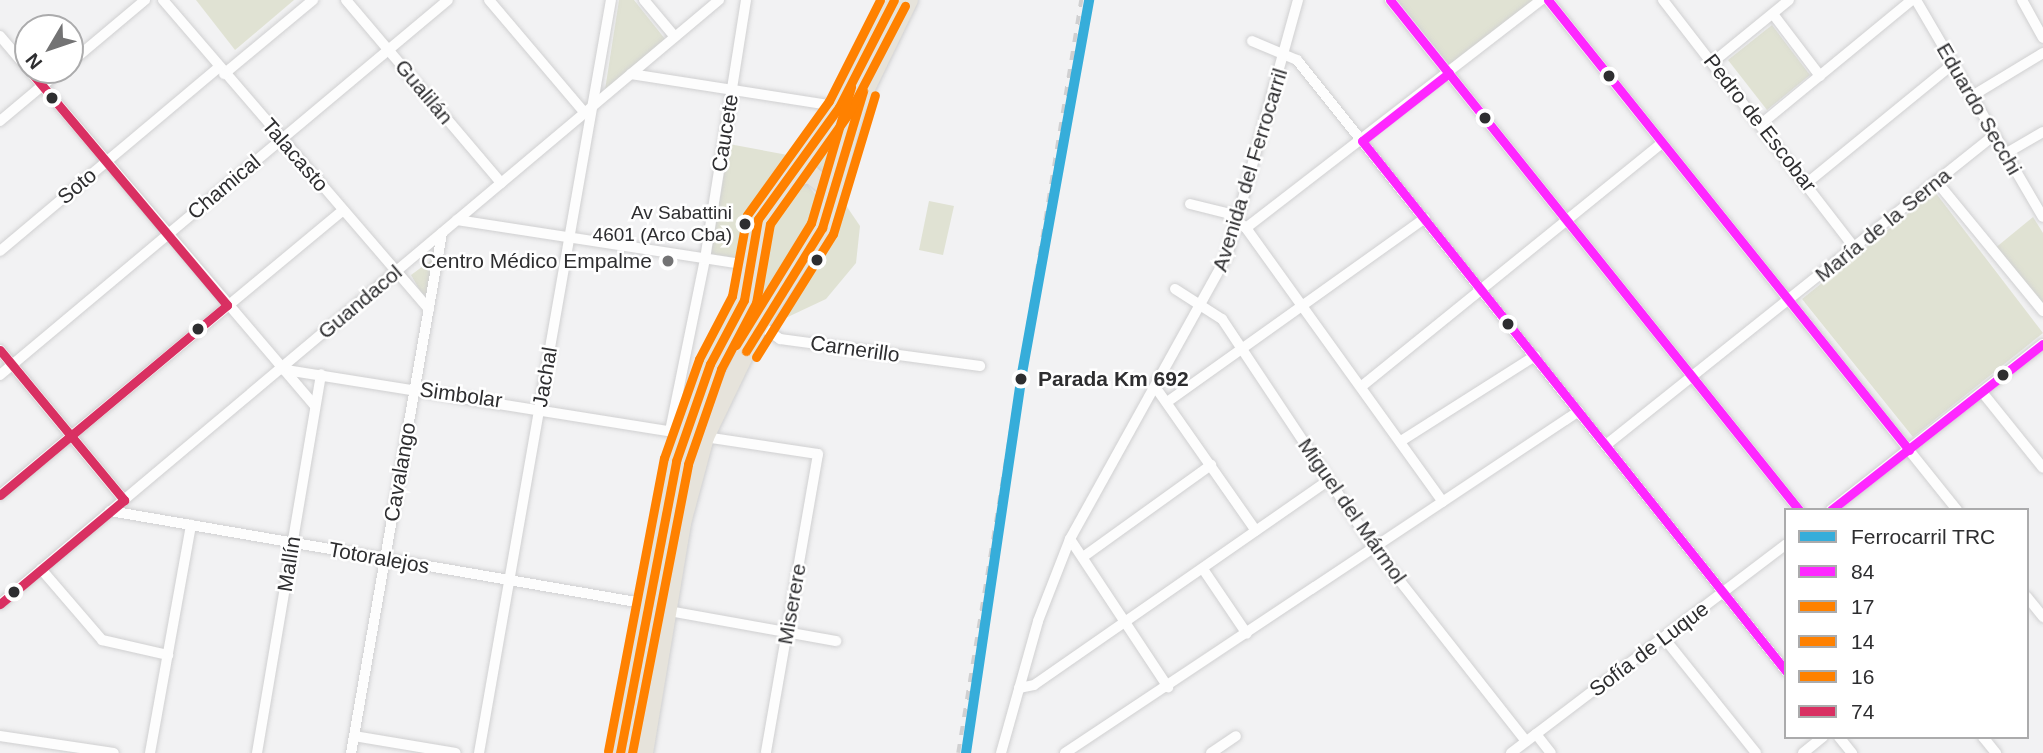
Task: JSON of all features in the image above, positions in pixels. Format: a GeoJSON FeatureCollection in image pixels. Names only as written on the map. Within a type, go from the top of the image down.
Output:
{"type":"FeatureCollection","features":[{"type":"Feature","properties":{"kind":"main road"},"geometry":{"type":"LineString","coordinates":[[644,753],[669,611],[705,437],[759,325],[809,253],[832,203],[848,108],[894,0]]}},
{"type":"Feature","properties":{"kind":"main road"},"geometry":{"type":"LineString","coordinates":[[620,753],[676,433],[739,310],[752,266],[758,219],[783,180],[848,108],[909,0]]}},
{"type":"Feature","properties":{"kind":"main road"},"geometry":{"type":"LineString","coordinates":[[783,180],[810,174],[827,188],[832,203]]}},
{"type":"Feature","properties":{"kind":"street"},"geometry":{"type":"LineString","coordinates":[[84,51],[145,0]]}},
{"type":"Feature","properties":{"kind":"street","name":"Talacasto"},"geometry":{"type":"LineString","coordinates":[[163,0],[429,309]]}},
{"type":"Feature","properties":{"kind":"street","name":"Soto"},"geometry":{"type":"LineString","coordinates":[[0,251],[106,162],[313,0]]}},
{"type":"Feature","properties":{"kind":"street","name":"Gualilán"},"geometry":{"type":"LineString","coordinates":[[346,0],[501,183]]}},
{"type":"Feature","properties":{"kind":"street","name":"Chamical"},"geometry":{"type":"LineString","coordinates":[[0,375],[448,0]]}},
{"type":"Feature","properties":{"kind":"street"},"geometry":{"type":"LineString","coordinates":[[489,0],[589,110]]}},
{"type":"Feature","properties":{"kind":"street","name":"Jachal"},"geometry":{"type":"LineString","coordinates":[[479,753],[570,237],[589,110],[611,0]]}},
{"type":"Feature","properties":{"kind":"street"},"geometry":{"type":"LineString","coordinates":[[644,0],[675,37]]}},
{"type":"Feature","properties":{"kind":"street","name":"Guandacol"},"geometry":{"type":"LineString","coordinates":[[0,604],[719,0]]}},
{"type":"Feature","properties":{"kind":"street","name":"Caucete"},"geometry":{"type":"LineString","coordinates":[[676,433],[746,0]]}},
{"type":"Feature","properties":{"kind":"street","name":"Avenida del Ferrocarril"},"geometry":{"type":"LineString","coordinates":[[1001,753],[1019,688],[1070,539],[1203,305],[1237,220],[1298,0]]}},
{"type":"Feature","properties":{"kind":"street"},"geometry":{"type":"LineString","coordinates":[[1390,0],[1797,508]]}},
{"type":"Feature","properties":{"kind":"street"},"geometry":{"type":"LineString","coordinates":[[1246,228],[1362,141],[1541,0]]}},
{"type":"Feature","properties":{"kind":"street"},"geometry":{"type":"LineString","coordinates":[[1548,0],[1955,508]]}},
{"type":"Feature","properties":{"kind":"street"},"geometry":{"type":"LineString","coordinates":[[1713,62],[1790,0]]}},
{"type":"Feature","properties":{"kind":"street"},"geometry":{"type":"LineString","coordinates":[[1761,124],[1914,0]]}},
{"type":"Feature","properties":{"kind":"street","name":"Eduardo Secchi"},"geometry":{"type":"LineString","coordinates":[[1914,0],[2043,217]]}},
{"type":"Feature","properties":{"kind":"street"},"geometry":{"type":"LineString","coordinates":[[2022,0],[2043,38]]}},
{"type":"Feature","properties":{"kind":"street","name":"Pedro de Escobar"},"geometry":{"type":"LineString","coordinates":[[1665,1],[1855,248]]}},
{"type":"Feature","properties":{"kind":"street"},"geometry":{"type":"LineString","coordinates":[[1773,14],[1820,76]]}},
{"type":"Feature","properties":{"kind":"street"},"geometry":{"type":"LineString","coordinates":[[0,36],[14,53]]}},
{"type":"Feature","properties":{"kind":"street"},"geometry":{"type":"LineString","coordinates":[[1252,41],[1286,51],[1425,218],[1784,668]]}},
{"type":"Feature","properties":{"kind":"street"},"geometry":{"type":"LineString","coordinates":[[1972,96],[2043,53]]}},
{"type":"Feature","properties":{"kind":"street"},"geometry":{"type":"LineString","coordinates":[[1807,183],[1953,64]]}},
{"type":"Feature","properties":{"kind":"street"},"geometry":{"type":"LineString","coordinates":[[631,74],[848,108]]}},
{"type":"Feature","properties":{"kind":"street"},"geometry":{"type":"LineString","coordinates":[[0,121],[44,84]]}},
{"type":"Feature","properties":{"kind":"street"},"geometry":{"type":"LineString","coordinates":[[42,86],[280,369],[315,406]]}},
{"type":"Feature","properties":{"kind":"street"},"geometry":{"type":"LineString","coordinates":[[2005,154],[2043,132]]}},
{"type":"Feature","properties":{"kind":"street","name":"María de la Serna"},"geometry":{"type":"LineString","coordinates":[[1606,445],[1994,135]]}},
{"type":"Feature","properties":{"kind":"street"},"geometry":{"type":"LineString","coordinates":[[1362,386],[1483,291],[1661,144]]}},
{"type":"Feature","properties":{"kind":"street"},"geometry":{"type":"LineString","coordinates":[[1937,182],[2043,311]]}},
{"type":"Feature","properties":{"kind":"street"},"geometry":{"type":"LineString","coordinates":[[1190,204],[1237,220],[1246,228],[1443,502]]}},
{"type":"Feature","properties":{"kind":"street"},"geometry":{"type":"LineString","coordinates":[[0,495],[343,209]]}},
{"type":"Feature","properties":{"kind":"street"},"geometry":{"type":"LineString","coordinates":[[1170,400],[1425,218]]}},
{"type":"Feature","properties":{"kind":"street"},"geometry":{"type":"LineString","coordinates":[[457,220],[752,266]]}},
{"type":"Feature","properties":{"kind":"street","name":"Cavalango"},"geometry":{"type":"LineString","coordinates":[[351,753],[442,233]]}},
{"type":"Feature","properties":{"kind":"street","name":"Miguel del Mármol"},"geometry":{"type":"LineString","coordinates":[[1175,289],[1203,305],[1242,348],[1374,548],[1531,738],[1551,753]]}},
{"type":"Feature","properties":{"kind":"street","name":"Carnerillo"},"geometry":{"type":"LineString","coordinates":[[739,310],[779,339],[980,366]]}},
{"type":"Feature","properties":{"kind":"street"},"geometry":{"type":"LineString","coordinates":[[1834,508],[2043,344]]}},
{"type":"Feature","properties":{"kind":"street"},"geometry":{"type":"LineString","coordinates":[[0,350],[124,500]]}},
{"type":"Feature","properties":{"kind":"street"},"geometry":{"type":"LineString","coordinates":[[1401,441],[1535,356]]}},
{"type":"Feature","properties":{"kind":"street","name":"Simbolar"},"geometry":{"type":"LineString","coordinates":[[280,369],[540,406],[676,433]]}},
{"type":"Feature","properties":{"kind":"street","name":"Mallín"},"geometry":{"type":"LineString","coordinates":[[257,753],[321,374]]}},
{"type":"Feature","properties":{"kind":"street"},"geometry":{"type":"LineString","coordinates":[[1156,388],[1170,400],[1256,531]]}},
{"type":"Feature","properties":{"kind":"street"},"geometry":{"type":"LineString","coordinates":[[1982,392],[2041,460]]}},
{"type":"Feature","properties":{"kind":"street"},"geometry":{"type":"LineString","coordinates":[[1065,753],[1168,687],[1578,411]]}},
{"type":"Feature","properties":{"kind":"street","name":"Miserere"},"geometry":{"type":"LineString","coordinates":[[705,437],[818,454],[766,753]]}},
{"type":"Feature","properties":{"kind":"street"},"geometry":{"type":"LineString","coordinates":[[1083,557],[1211,465]]}},
{"type":"Feature","properties":{"kind":"street"},"geometry":{"type":"LineString","coordinates":[[1019,688],[1034,685],[1329,480]]}},
{"type":"Feature","properties":{"kind":"street","name":"Totoralejos"},"geometry":{"type":"LineString","coordinates":[[110,512],[648,604]]}},
{"type":"Feature","properties":{"kind":"street"},"geometry":{"type":"LineString","coordinates":[[150,753],[191,525]]}},
{"type":"Feature","properties":{"kind":"street"},"geometry":{"type":"LineString","coordinates":[[1070,539],[1168,687]]}},
{"type":"Feature","properties":{"kind":"street","name":"Sofía de Luque"},"geometry":{"type":"LineString","coordinates":[[1511,753],[1784,546]]}},
{"type":"Feature","properties":{"kind":"street"},"geometry":{"type":"LineString","coordinates":[[41,569],[102,639],[168,656]]}},
{"type":"Feature","properties":{"kind":"street"},"geometry":{"type":"LineString","coordinates":[[1203,569],[1247,634]]}},
{"type":"Feature","properties":{"kind":"street"},"geometry":{"type":"LineString","coordinates":[[2029,600],[2043,617]]}},
{"type":"Feature","properties":{"kind":"street"},"geometry":{"type":"LineString","coordinates":[[669,611],[836,641]]}},
{"type":"Feature","properties":{"kind":"street"},"geometry":{"type":"LineString","coordinates":[[1664,638],[1756,753]]}},
{"type":"Feature","properties":{"kind":"street"},"geometry":{"type":"LineString","coordinates":[[0,736],[114,753]]}},
{"type":"Feature","properties":{"kind":"street"},"geometry":{"type":"LineString","coordinates":[[354,736],[456,753]]}},
{"type":"Feature","properties":{"kind":"street"},"geometry":{"type":"LineString","coordinates":[[1211,753],[1236,736]]}},
{"type":"Feature","properties":{"kind":"street"},"geometry":{"type":"LineString","coordinates":[[1803,753],[1820,739]]}},
{"type":"Feature","properties":{"kind":"street"},"geometry":{"type":"LineString","coordinates":[[1841,739],[1852,753]]}},
{"type":"Feature","properties":{"kind":"street"},"geometry":{"type":"LineString","coordinates":[[1985,739],[1996,753]]}},
{"type":"Feature","properties":{"kind":"shaded area"},"geometry":{"type":"Polygon","coordinates":[[[196,0],[294,0],[235,50],[196,0]]]}},
{"type":"Feature","properties":{"kind":"shaded area"},"geometry":{"type":"Polygon","coordinates":[[[619,0],[634,0],[665,39],[605,90],[619,0]]]}},
{"type":"Feature","properties":{"kind":"shaded area"},"geometry":{"type":"Polygon","coordinates":[[[1397,0],[1537,0],[1451,67],[1397,0]]]}},
{"type":"Feature","properties":{"kind":"shaded area"},"geometry":{"type":"Polygon","coordinates":[[[1772,25],[1810,75],[1767,110],[1728,60],[1772,25]]]}},
{"type":"Feature","properties":{"kind":"shaded area"},"geometry":{"type":"Polygon","coordinates":[[[844,110],[854,112],[832,180],[803,166],[844,110]]]}},
{"type":"Feature","properties":{"kind":"shaded area"},"geometry":{"type":"Polygon","coordinates":[[[729,144],[793,156],[761,200],[748,260],[711,254],[729,144]]]}},
{"type":"Feature","properties":{"kind":"shaded area"},"geometry":{"type":"Polygon","coordinates":[[[807,184],[822,203],[811,233],[760,304],[755,301],[773,214],[794,186],[807,184]]]}},
{"type":"Feature","properties":{"kind":"shaded area"},"geometry":{"type":"Polygon","coordinates":[[[1935,192],[2043,333],[1913,437],[1802,299],[1935,192]]]}},
{"type":"Feature","properties":{"kind":"shaded area"},"geometry":{"type":"Polygon","coordinates":[[[843,201],[860,226],[856,263],[826,299],[775,323],[843,201]]]}},
{"type":"Feature","properties":{"kind":"shaded area"},"geometry":{"type":"Polygon","coordinates":[[[929,201],[954,206],[943,255],[919,250],[929,201]]]}},
{"type":"Feature","properties":{"kind":"shaded area"},"geometry":{"type":"Polygon","coordinates":[[[2033,217],[2043,233],[2043,309],[1994,249],[2033,217]]]}},
{"type":"Feature","properties":{"kind":"shaded area"},"geometry":{"type":"Polygon","coordinates":[[[434,258],[427,295],[422,294],[411,275],[434,258]]]}},
{"type":"Feature","properties":{"kind":"railway"},"geometry":{"type":"LineString","coordinates":[[958,753],[1081,0]]}},
{"type":"Feature","properties":{"kind":"rail line","name":"TRC"},"geometry":{"type":"LineString","coordinates":[[966,753],[1021,379],[1089,0]]}},
{"type":"Feature","properties":{"kind":"transit line","name":"16"},"geometry":{"type":"LineString","coordinates":[[608,751],[664,458],[699,359],[732,296],[747,215],[829,101],[880,0]]}},
{"type":"Feature","properties":{"kind":"transit line","name":"17"},"geometry":{"type":"LineString","coordinates":[[620,753],[676,461],[710,364],[744,300],[758,219],[839,107],[894,0]]}},
{"type":"Feature","properties":{"kind":"transit line","name":"84"},"geometry":{"type":"LineString","coordinates":[[1390,0],[1797,508]]}},
{"type":"Feature","properties":{"kind":"transit line","name":"84"},"geometry":{"type":"LineString","coordinates":[[1548,0],[1909,450]]}},
{"type":"Feature","properties":{"kind":"transit line","name":"14"},"geometry":{"type":"LineString","coordinates":[[632,753],[688,464],[721,369],[756,303],[770,224],[849,113],[905,6]]}},
{"type":"Feature","properties":{"kind":"transit line","name":"84"},"geometry":{"type":"LineString","coordinates":[[1449,73],[1362,141],[1784,668]]}},
{"type":"Feature","properties":{"kind":"transit line","name":"74"},"geometry":{"type":"LineString","coordinates":[[0,495],[227,305],[41,84]]}},
{"type":"Feature","properties":{"kind":"transit line","name":"16"},"geometry":{"type":"LineString","coordinates":[[736,345],[811,223],[851,87]]}},
{"type":"Feature","properties":{"kind":"transit line","name":"17"},"geometry":{"type":"LineString","coordinates":[[746,351],[822,228],[863,91]]}},
{"type":"Feature","properties":{"kind":"transit line","name":"14"},"geometry":{"type":"LineString","coordinates":[[756,357],[833,234],[875,95]]}},
{"type":"Feature","properties":{"kind":"transit line","name":"84"},"geometry":{"type":"LineString","coordinates":[[1834,508],[2043,344]]}},
{"type":"Feature","properties":{"kind":"transit line","name":"74"},"geometry":{"type":"LineString","coordinates":[[0,350],[124,500],[0,604]]}},
{"type":"Feature","properties":{"kind":"place","name":"Av Sabattini 4601 (Arco Cba)"},"geometry":{"type":"Point","coordinates":[745,224]}},
{"type":"Feature","properties":{"kind":"place","name":"Centro Médico Empalme"},"geometry":{"type":"Point","coordinates":[668,261]}},
{"type":"Feature","properties":{"kind":"place","name":"Parada Km 692"},"geometry":{"type":"Point","coordinates":[1021,379]}}]}
